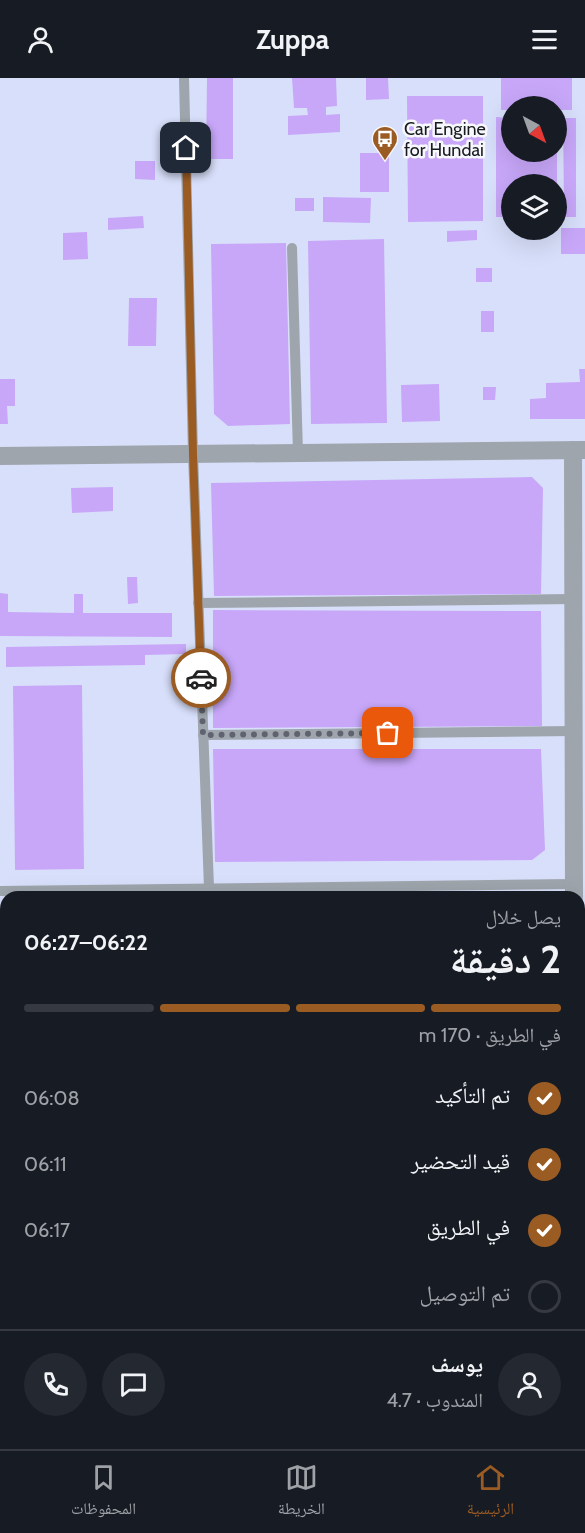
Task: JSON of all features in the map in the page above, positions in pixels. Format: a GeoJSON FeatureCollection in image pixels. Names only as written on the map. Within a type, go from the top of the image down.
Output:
{"type":"FeatureCollection","features":[{"type":"Feature","properties":{"kind":"street"},"geometry":{"type":"LineString","coordinates":[[0,456],[579,450],[579,574],[574,599],[574,890]]}},
{"type":"Feature","properties":{"kind":"lane"},"geometry":{"type":"LineString","coordinates":[[184,78],[193,454],[209,888]]}},
{"type":"Feature","properties":{"kind":"lane"},"geometry":{"type":"LineString","coordinates":[[292,248],[298,453]]}},
{"type":"Feature","properties":{"kind":"lane"},"geometry":{"type":"LineString","coordinates":[[198,603],[574,599]]}},
{"type":"Feature","properties":{"kind":"lane"},"geometry":{"type":"LineString","coordinates":[[203,735],[574,731]]}},
{"type":"Feature","properties":{"kind":"lane"},"geometry":{"type":"LineString","coordinates":[[0,891],[209,888],[574,890]]}},
{"type":"Feature","properties":{"kind":"shaded area"},"geometry":{"type":"Polygon","coordinates":[[[0,78],[585,78],[585,891],[0,891],[0,78]]]}},
{"type":"Feature","properties":{"kind":"building"},"geometry":{"type":"Polygon","coordinates":[[[207,78],[233,78],[233,159],[206,159],[207,78]]]}},
{"type":"Feature","properties":{"kind":"building"},"geometry":{"type":"Polygon","coordinates":[[[292,78],[336,78],[337,106],[326,107],[326,115],[340,114],[340,132],[288,135],[288,116],[308,115],[307,108],[294,108],[292,78]]]}},
{"type":"Feature","properties":{"kind":"building"},"geometry":{"type":"Polygon","coordinates":[[[366,78],[388,78],[389,99],[366,100],[366,78]]]}},
{"type":"Feature","properties":{"kind":"building"},"geometry":{"type":"Polygon","coordinates":[[[501,78],[572,78],[572,110],[567,110],[567,96],[501,96],[501,78]]]}},
{"type":"Feature","properties":{"kind":"building"},"geometry":{"type":"Polygon","coordinates":[[[407,96],[483,96],[483,221],[408,222],[407,96]]]}},
{"type":"Feature","properties":{"kind":"building"},"geometry":{"type":"Polygon","coordinates":[[[496,117],[501,117],[501,162],[557,162],[557,174],[501,174],[501,217],[496,217],[496,117]]]}},
{"type":"Feature","properties":{"kind":"building"},"geometry":{"type":"Polygon","coordinates":[[[567,118],[576,118],[576,217],[567,217],[567,174],[564,174],[564,162],[567,162],[567,118]]]}},
{"type":"Feature","properties":{"kind":"building"},"geometry":{"type":"Polygon","coordinates":[[[360,153],[389,153],[389,192],[360,192],[360,153]]]}},
{"type":"Feature","properties":{"kind":"building"},"geometry":{"type":"Polygon","coordinates":[[[135,161],[155,161],[155,180],[135,179],[135,161]]]}},
{"type":"Feature","properties":{"kind":"building"},"geometry":{"type":"Polygon","coordinates":[[[323,197],[371,198],[370,223],[323,222],[323,197]]]}},
{"type":"Feature","properties":{"kind":"building"},"geometry":{"type":"Polygon","coordinates":[[[295,198],[314,198],[314,211],[295,211],[295,198]]]}},
{"type":"Feature","properties":{"kind":"building"},"geometry":{"type":"Polygon","coordinates":[[[143,216],[144,228],[108,230],[108,218],[143,216]]]}},
{"type":"Feature","properties":{"kind":"building"},"geometry":{"type":"Polygon","coordinates":[[[567,228],[585,228],[585,254],[561,254],[561,240],[567,240],[567,228]]]}},
{"type":"Feature","properties":{"kind":"building"},"geometry":{"type":"Polygon","coordinates":[[[477,230],[477,240],[447,242],[447,231],[477,230]]]}},
{"type":"Feature","properties":{"kind":"building"},"geometry":{"type":"Polygon","coordinates":[[[87,232],[88,259],[63,260],[63,233],[87,232]]]}},
{"type":"Feature","properties":{"kind":"building"},"geometry":{"type":"Polygon","coordinates":[[[384,239],[387,423],[311,424],[308,241],[384,239]]]}},
{"type":"Feature","properties":{"kind":"building"},"geometry":{"type":"Polygon","coordinates":[[[286,243],[290,424],[228,426],[214,414],[211,244],[286,243]]]}},
{"type":"Feature","properties":{"kind":"building"},"geometry":{"type":"Polygon","coordinates":[[[476,268],[492,268],[492,282],[476,282],[476,268]]]}},
{"type":"Feature","properties":{"kind":"building"},"geometry":{"type":"Polygon","coordinates":[[[129,298],[157,298],[156,346],[128,346],[129,298]]]}},
{"type":"Feature","properties":{"kind":"building"},"geometry":{"type":"Polygon","coordinates":[[[481,311],[494,311],[494,332],[481,332],[481,311]]]}},
{"type":"Feature","properties":{"kind":"building"},"geometry":{"type":"Polygon","coordinates":[[[579,369],[585,369],[585,419],[530,419],[530,399],[546,398],[546,383],[580,382],[579,369]]]}},
{"type":"Feature","properties":{"kind":"building"},"geometry":{"type":"Polygon","coordinates":[[[0,379],[15,379],[15,406],[7,406],[8,424],[0,424],[0,379]]]}},
{"type":"Feature","properties":{"kind":"building"},"geometry":{"type":"Polygon","coordinates":[[[439,384],[440,421],[402,422],[401,385],[439,384]]]}},
{"type":"Feature","properties":{"kind":"building"},"geometry":{"type":"Polygon","coordinates":[[[483,387],[496,387],[495,400],[483,400],[483,387]]]}},
{"type":"Feature","properties":{"kind":"building"},"geometry":{"type":"Polygon","coordinates":[[[532,477],[543,488],[541,594],[214,596],[211,483],[532,477]]]}},
{"type":"Feature","properties":{"kind":"building"},"geometry":{"type":"Polygon","coordinates":[[[113,487],[113,511],[72,513],[71,488],[113,487]]]}},
{"type":"Feature","properties":{"kind":"building"},"geometry":{"type":"Polygon","coordinates":[[[127,577],[137,577],[138,603],[128,604],[127,577]]]}},
{"type":"Feature","properties":{"kind":"building"},"geometry":{"type":"Polygon","coordinates":[[[0,593],[8,594],[8,612],[74,613],[74,594],[83,594],[83,613],[172,613],[172,637],[0,636],[0,593]]]}},
{"type":"Feature","properties":{"kind":"building"},"geometry":{"type":"Polygon","coordinates":[[[213,610],[541,611],[542,726],[213,728],[213,610]]]}},
{"type":"Feature","properties":{"kind":"building"},"geometry":{"type":"Polygon","coordinates":[[[186,644],[186,654],[145,655],[145,665],[6,667],[6,647],[186,644]]]}},
{"type":"Feature","properties":{"kind":"building"},"geometry":{"type":"Polygon","coordinates":[[[82,685],[84,869],[15,870],[13,686],[82,685]]]}},
{"type":"Feature","properties":{"kind":"building"},"geometry":{"type":"Polygon","coordinates":[[[213,749],[541,749],[545,850],[532,860],[215,862],[213,749]]]}},
{"type":"Feature","properties":{"kind":"way so far"},"geometry":{"type":"LineString","coordinates":[[201,678],[203,735],[388,733]]}},
{"type":"Feature","properties":{"kind":"place","name":"Car Engine for Hundai"},"geometry":{"type":"Point","coordinates":[385,162]}},
{"type":"Feature","properties":{"kind":"route"},"geometry":{"type":"LineString","coordinates":[[186,148],[201,678]]}}]}
